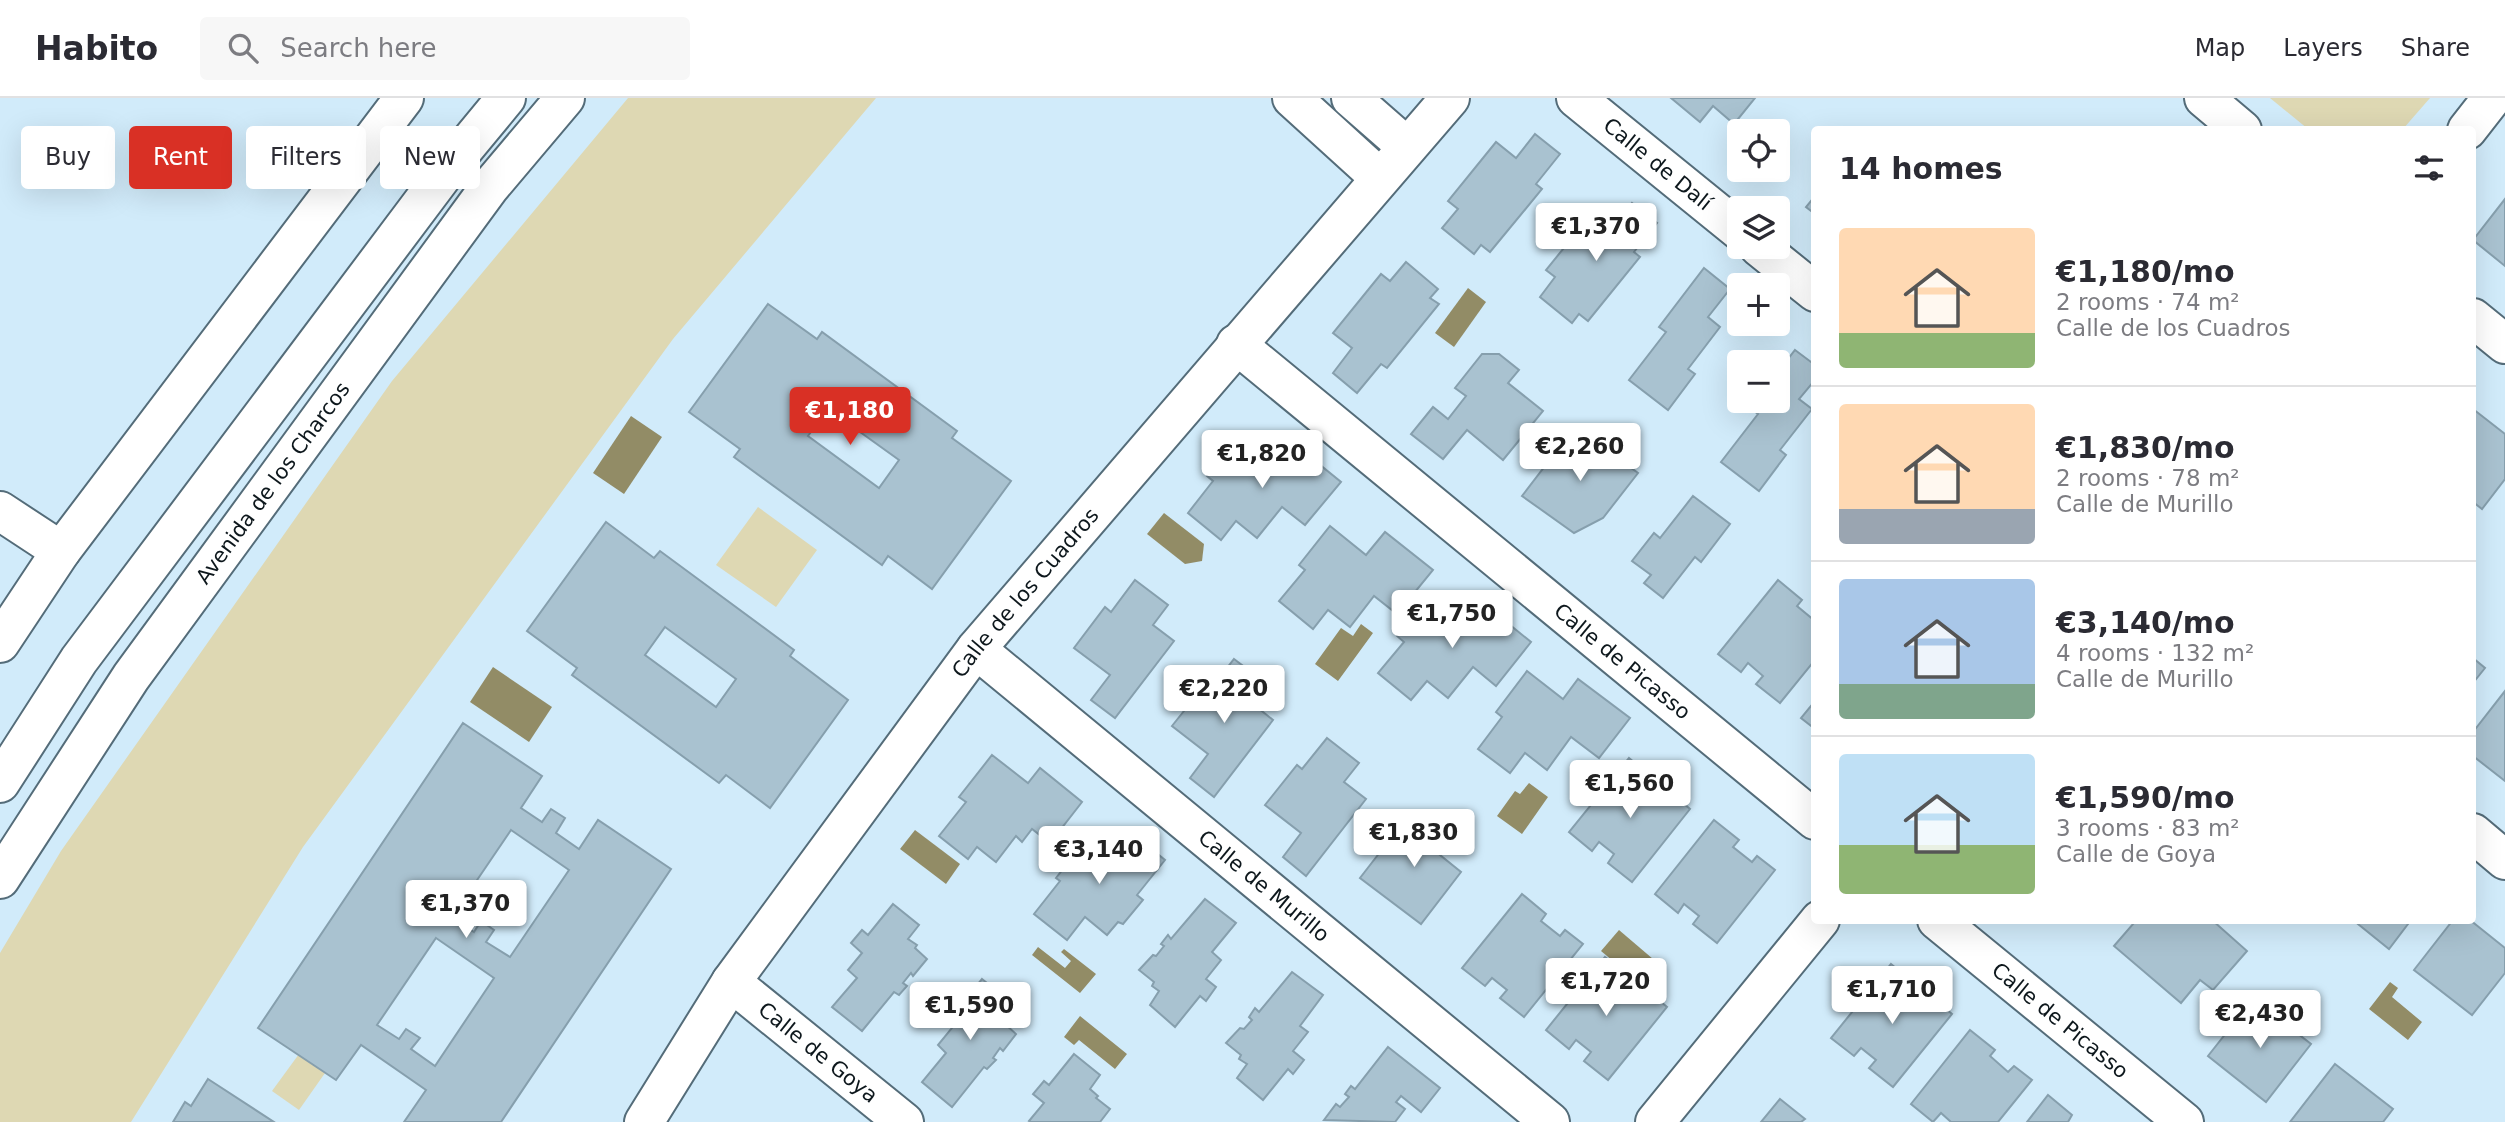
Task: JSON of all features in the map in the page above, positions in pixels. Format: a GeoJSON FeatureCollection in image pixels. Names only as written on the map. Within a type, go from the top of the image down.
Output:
{"type":"FeatureCollection","features":[{"type":"Feature","properties":{"kind":"street"},"geometry":{"type":"LineString","coordinates":[[0,643],[61,551],[404,98]]}},
{"type":"Feature","properties":{"kind":"street"},"geometry":{"type":"LineString","coordinates":[[0,783],[79,660],[449,167],[506,98]]}},
{"type":"Feature","properties":{"kind":"street","name":"Avenida de los Charcos"},"geometry":{"type":"LineString","coordinates":[[0,879],[131,677],[489,188],[565,98]]}},
{"type":"Feature","properties":{"kind":"street"},"geometry":{"type":"LineString","coordinates":[[1292,98],[1380,178]]}},
{"type":"Feature","properties":{"kind":"street"},"geometry":{"type":"LineString","coordinates":[[1350,98],[1408,147]]}},
{"type":"Feature","properties":{"kind":"street","name":"Calle de los Cuadros"},"geometry":{"type":"LineString","coordinates":[[644,1122],[732,982],[976,649],[1450,98]]}},
{"type":"Feature","properties":{"kind":"street","name":"Calle de Dalí"},"geometry":{"type":"LineString","coordinates":[[1576,98],[1727,220]]}},
{"type":"Feature","properties":{"kind":"street"},"geometry":{"type":"LineString","coordinates":[[2204,98],[2237,126]]}},
{"type":"Feature","properties":{"kind":"street"},"geometry":{"type":"LineString","coordinates":[[2470,126],[2492,98]]}},
{"type":"Feature","properties":{"kind":"street"},"geometry":{"type":"LineString","coordinates":[[1774,259],[1811,289]]}},
{"type":"Feature","properties":{"kind":"street"},"geometry":{"type":"LineString","coordinates":[[2476,320],[2505,344]]}},
{"type":"Feature","properties":{"kind":"street","name":"Calle de Picasso"},"geometry":{"type":"LineString","coordinates":[[1236,344],[1811,817]]}},
{"type":"Feature","properties":{"kind":"street"},"geometry":{"type":"LineString","coordinates":[[0,511],[61,551]]}},
{"type":"Feature","properties":{"kind":"street","name":"Calle de Murillo"},"geometry":{"type":"LineString","coordinates":[[976,649],[1550,1122]]}},
{"type":"Feature","properties":{"kind":"street"},"geometry":{"type":"LineString","coordinates":[[2476,836],[2505,860]]}},
{"type":"Feature","properties":{"kind":"street"},"geometry":{"type":"LineString","coordinates":[[1656,1122],[1817,924]]}},
{"type":"Feature","properties":{"kind":"street","name":"Calle de Picasso"},"geometry":{"type":"LineString","coordinates":[[1942,924],[2184,1122]]}},
{"type":"Feature","properties":{"kind":"street","name":"Calle de Goya"},"geometry":{"type":"LineString","coordinates":[[732,982],[904,1122]]}},
{"type":"Feature","properties":{"kind":"shaded area"},"geometry":{"type":"Polygon","coordinates":[[[628,98],[876,98],[673,339],[303,847],[131,1122],[0,1122],[0,953],[61,851],[392,381],[628,98]]]}},
{"type":"Feature","properties":{"kind":"shaded area"},"geometry":{"type":"Polygon","coordinates":[[[2270,98],[2430,98],[2406,126],[2304,126],[2270,98]]]}},
{"type":"Feature","properties":{"kind":"shaded area"},"geometry":{"type":"Polygon","coordinates":[[[1468,288],[1486,302],[1454,347],[1435,333],[1468,288]]]}},
{"type":"Feature","properties":{"kind":"shaded area"},"geometry":{"type":"Polygon","coordinates":[[[631,416],[662,437],[624,494],[593,473],[631,416]]]}},
{"type":"Feature","properties":{"kind":"shaded area"},"geometry":{"type":"Polygon","coordinates":[[[758,507],[817,550],[776,607],[716,565],[758,507]]]}},
{"type":"Feature","properties":{"kind":"shaded area"},"geometry":{"type":"Polygon","coordinates":[[[1164,513],[1204,544],[1202,561],[1185,564],[1147,534],[1164,513]]]}},
{"type":"Feature","properties":{"kind":"shaded area"},"geometry":{"type":"Polygon","coordinates":[[[1361,624],[1373,633],[1338,681],[1315,664],[1341,628],[1353,636],[1361,624]]]}},
{"type":"Feature","properties":{"kind":"shaded area"},"geometry":{"type":"Polygon","coordinates":[[[493,667],[552,707],[529,742],[470,702],[493,667]]]}},
{"type":"Feature","properties":{"kind":"shaded area"},"geometry":{"type":"Polygon","coordinates":[[[1529,783],[1548,797],[1522,834],[1497,816],[1515,791],[1520,794],[1529,783]]]}},
{"type":"Feature","properties":{"kind":"shaded area"},"geometry":{"type":"Polygon","coordinates":[[[915,830],[960,864],[946,884],[900,849],[915,830]]]}},
{"type":"Feature","properties":{"kind":"shaded area"},"geometry":{"type":"Polygon","coordinates":[[[1619,930],[1660,965],[1643,986],[1601,951],[1619,930]]]}},
{"type":"Feature","properties":{"kind":"shaded area"},"geometry":{"type":"Polygon","coordinates":[[[1038,947],[1065,968],[1071,961],[1061,952],[1064,949],[1096,974],[1080,993],[1032,955],[1038,947]]]}},
{"type":"Feature","properties":{"kind":"shaded area"},"geometry":{"type":"Polygon","coordinates":[[[2390,982],[2398,988],[2392,997],[2422,1022],[2408,1040],[2369,1009],[2390,982]]]}},
{"type":"Feature","properties":{"kind":"shaded area"},"geometry":{"type":"Polygon","coordinates":[[[1080,1016],[1127,1054],[1115,1069],[1079,1040],[1074,1045],[1064,1037],[1080,1016]]]}},
{"type":"Feature","properties":{"kind":"shaded area"},"geometry":{"type":"Polygon","coordinates":[[[299,1054],[325,1073],[299,1110],[272,1091],[299,1054]]]}},
{"type":"Feature","properties":{"kind":"building"},"geometry":{"type":"Polygon","coordinates":[[[1671,98],[1755,98],[1738,119],[1728,119],[1713,106],[1700,122],[1671,98]]]}},
{"type":"Feature","properties":{"kind":"building"},"geometry":{"type":"Polygon","coordinates":[[[1535,134],[1560,154],[1536,184],[1542,189],[1490,252],[1481,245],[1474,254],[1442,228],[1458,209],[1448,201],[1496,142],[1516,158],[1535,134]]]}},
{"type":"Feature","properties":{"kind":"building"},"geometry":{"type":"Polygon","coordinates":[[[2505,199],[2505,266],[2476,242],[2476,236],[2505,199]]]}},
{"type":"Feature","properties":{"kind":"building"},"geometry":{"type":"Polygon","coordinates":[[[1632,203],[1657,223],[1634,252],[1640,257],[1588,321],[1579,314],[1572,323],[1540,297],[1555,277],[1546,270],[1594,211],[1613,226],[1632,203]]]}},
{"type":"Feature","properties":{"kind":"building"},"geometry":{"type":"Polygon","coordinates":[[[1406,262],[1438,289],[1430,298],[1439,304],[1387,368],[1381,364],[1357,393],[1333,373],[1352,348],[1333,333],[1381,274],[1390,281],[1406,262]]]}},
{"type":"Feature","properties":{"kind":"building"},"geometry":{"type":"Polygon","coordinates":[[[1704,268],[1727,287],[1727,293],[1708,317],[1720,327],[1688,369],[1695,374],[1668,410],[1629,380],[1666,332],[1659,327],[1704,268]]]}},
{"type":"Feature","properties":{"kind":"building"},"geometry":{"type":"Polygon","coordinates":[[[768,304],[817,339],[822,332],[957,431],[952,438],[1011,481],[932,589],[888,556],[882,565],[734,457],[740,449],[689,412],[768,304]],[[828,409],[808,436],[879,488],[899,460],[828,409]]]}},
{"type":"Feature","properties":{"kind":"building"},"geometry":{"type":"Polygon","coordinates":[[[1795,350],[1811,362],[1811,385],[1799,399],[1811,410],[1780,450],[1786,455],[1759,491],[1721,462],[1758,414],[1790,413],[1790,356],[1795,350]]]}},
{"type":"Feature","properties":{"kind":"building"},"geometry":{"type":"Polygon","coordinates":[[[1482,354],[1499,354],[1519,370],[1508,383],[1543,411],[1503,460],[1467,430],[1443,459],[1411,434],[1433,407],[1448,419],[1466,396],[1455,388],[1482,354]]]}},
{"type":"Feature","properties":{"kind":"building"},"geometry":{"type":"Polygon","coordinates":[[[2476,411],[2505,434],[2505,479],[2482,509],[2476,504],[2476,411]]]}},
{"type":"Feature","properties":{"kind":"building"},"geometry":{"type":"Polygon","coordinates":[[[1575,427],[1638,473],[1603,518],[1574,533],[1522,496],[1575,427]]]}},
{"type":"Feature","properties":{"kind":"building"},"geometry":{"type":"Polygon","coordinates":[[[1238,438],[1274,467],[1293,443],[1341,482],[1305,525],[1282,507],[1257,538],[1236,521],[1221,540],[1188,513],[1213,481],[1207,476],[1238,438]]]}},
{"type":"Feature","properties":{"kind":"building"},"geometry":{"type":"Polygon","coordinates":[[[1693,496],[1730,524],[1701,562],[1695,557],[1663,598],[1644,583],[1651,575],[1632,561],[1654,533],[1660,538],[1693,496]]]}},
{"type":"Feature","properties":{"kind":"building"},"geometry":{"type":"Polygon","coordinates":[[[606,522],[654,558],[660,551],[794,650],[790,656],[848,700],[770,808],[726,775],[719,783],[572,675],[577,668],[527,631],[606,522]],[[665,627],[645,655],[716,707],[736,679],[665,627]]]}},
{"type":"Feature","properties":{"kind":"building"},"geometry":{"type":"Polygon","coordinates":[[[1330,526],[1366,555],[1385,532],[1433,570],[1397,614],[1374,596],[1350,627],[1328,610],[1313,629],[1279,601],[1305,570],[1299,565],[1330,526]]]}},
{"type":"Feature","properties":{"kind":"building"},"geometry":{"type":"Polygon","coordinates":[[[1135,580],[1168,605],[1153,625],[1174,641],[1115,718],[1091,700],[1110,675],[1074,648],[1105,607],[1111,612],[1135,580]]]}},
{"type":"Feature","properties":{"kind":"building"},"geometry":{"type":"Polygon","coordinates":[[[1778,580],[1802,600],[1797,606],[1811,618],[1811,665],[1780,703],[1756,684],[1763,676],[1748,663],[1741,672],[1718,654],[1778,580]]]}},
{"type":"Feature","properties":{"kind":"building"},"geometry":{"type":"Polygon","coordinates":[[[1428,598],[1465,627],[1483,603],[1531,642],[1496,686],[1473,667],[1448,698],[1427,681],[1411,700],[1378,673],[1404,642],[1397,636],[1428,598]]]}},
{"type":"Feature","properties":{"kind":"building"},"geometry":{"type":"Polygon","coordinates":[[[1234,659],[1267,684],[1252,703],[1273,720],[1214,797],[1190,778],[1208,754],[1172,726],[1204,686],[1210,690],[1234,659]]]}},
{"type":"Feature","properties":{"kind":"building"},"geometry":{"type":"Polygon","coordinates":[[[2476,660],[2485,668],[2476,679],[2476,660]]]}},
{"type":"Feature","properties":{"kind":"building"},"geometry":{"type":"Polygon","coordinates":[[[1527,671],[1563,699],[1578,679],[1630,718],[1599,758],[1571,737],[1547,770],[1525,753],[1510,773],[1478,749],[1502,717],[1496,712],[1527,671]]]}},
{"type":"Feature","properties":{"kind":"building"},"geometry":{"type":"Polygon","coordinates":[[[2505,691],[2505,781],[2476,758],[2476,728],[2505,691]]]}},
{"type":"Feature","properties":{"kind":"building"},"geometry":{"type":"Polygon","coordinates":[[[1811,706],[1811,726],[1801,718],[1811,706]]]}},
{"type":"Feature","properties":{"kind":"building"},"geometry":{"type":"Polygon","coordinates":[[[463,723],[542,776],[521,808],[542,822],[551,809],[565,818],[556,833],[579,849],[598,820],[671,869],[501,1122],[404,1122],[426,1090],[361,1045],[336,1080],[258,1028],[463,723]],[[511,830],[452,917],[474,932],[481,921],[494,930],[486,942],[510,957],[569,870],[511,830]],[[436,938],[377,1025],[399,1039],[406,1029],[420,1038],[411,1049],[435,1066],[494,978],[436,938]]]}},
{"type":"Feature","properties":{"kind":"building"},"geometry":{"type":"Polygon","coordinates":[[[1327,738],[1359,763],[1344,782],[1366,799],[1306,876],[1283,857],[1301,833],[1265,805],[1297,765],[1302,769],[1327,738]]]}},
{"type":"Feature","properties":{"kind":"building"},"geometry":{"type":"Polygon","coordinates":[[[992,755],[1028,783],[1040,768],[1082,802],[1050,843],[1032,829],[1022,842],[1016,836],[996,862],[977,847],[968,859],[939,836],[966,802],[959,797],[992,755]]]}},
{"type":"Feature","properties":{"kind":"building"},"geometry":{"type":"Polygon","coordinates":[[[1629,758],[1653,778],[1648,784],[1667,800],[1672,794],[1690,809],[1632,882],[1608,863],[1614,854],[1599,842],[1592,851],[1569,832],[1629,758]]]}},
{"type":"Feature","properties":{"kind":"building"},"geometry":{"type":"Polygon","coordinates":[[[1422,811],[1455,836],[1440,855],[1461,872],[1421,924],[1360,878],[1391,838],[1398,843],[1422,811]]]}},
{"type":"Feature","properties":{"kind":"building"},"geometry":{"type":"Polygon","coordinates":[[[1714,820],[1739,840],[1733,847],[1752,862],[1757,856],[1775,870],[1717,943],[1693,924],[1699,916],[1684,904],[1678,913],[1655,894],[1714,820]]]}},
{"type":"Feature","properties":{"kind":"building"},"geometry":{"type":"Polygon","coordinates":[[[1094,830],[1126,855],[1139,839],[1165,860],[1137,895],[1143,900],[1123,924],[1118,922],[1107,935],[1085,917],[1067,940],[1034,914],[1060,881],[1056,878],[1094,830]]]}},
{"type":"Feature","properties":{"kind":"building"},"geometry":{"type":"Polygon","coordinates":[[[1522,894],[1546,914],[1541,921],[1560,936],[1565,930],[1583,944],[1524,1017],[1500,998],[1507,990],[1492,978],[1485,986],[1462,968],[1522,894]]]}},
{"type":"Feature","properties":{"kind":"building"},"geometry":{"type":"Polygon","coordinates":[[[1205,899],[1236,923],[1212,952],[1221,960],[1206,979],[1216,987],[1206,1001],[1200,996],[1175,1027],[1150,1005],[1159,991],[1152,986],[1154,982],[1139,970],[1153,955],[1156,956],[1168,935],[1171,939],[1205,899]]]}},
{"type":"Feature","properties":{"kind":"building"},"geometry":{"type":"Polygon","coordinates":[[[893,904],[919,925],[908,939],[917,945],[915,948],[927,959],[913,976],[911,973],[903,983],[907,986],[899,995],[894,992],[862,1031],[832,1007],[857,978],[848,970],[862,953],[851,943],[862,930],[868,935],[893,904]]]}},
{"type":"Feature","properties":{"kind":"building"},"geometry":{"type":"Polygon","coordinates":[[[2133,924],[2217,924],[2247,951],[2213,990],[2200,980],[2181,1003],[2114,946],[2133,924]]]}},
{"type":"Feature","properties":{"kind":"building"},"geometry":{"type":"Polygon","coordinates":[[[2358,924],[2408,924],[2389,949],[2358,924]]]}},
{"type":"Feature","properties":{"kind":"building"},"geometry":{"type":"Polygon","coordinates":[[[2450,924],[2475,924],[2505,948],[2505,973],[2472,1015],[2414,970],[2450,924]]]}},
{"type":"Feature","properties":{"kind":"building"},"geometry":{"type":"Polygon","coordinates":[[[1605,957],[1629,976],[1625,983],[1643,998],[1649,992],[1667,1007],[1608,1080],[1584,1061],[1591,1052],[1576,1040],[1569,1049],[1546,1030],[1605,957]]]}},
{"type":"Feature","properties":{"kind":"building"},"geometry":{"type":"Polygon","coordinates":[[[1891,964],[1915,984],[1910,990],[1929,1006],[1934,1000],[1952,1014],[1893,1087],[1869,1068],[1876,1060],[1861,1048],[1854,1056],[1831,1038],[1891,964]]]}},
{"type":"Feature","properties":{"kind":"building"},"geometry":{"type":"Polygon","coordinates":[[[1292,972],[1323,995],[1300,1026],[1308,1032],[1293,1051],[1304,1060],[1293,1074],[1288,1069],[1263,1100],[1237,1078],[1247,1064],[1239,1059],[1241,1055],[1226,1043],[1240,1028],[1244,1029],[1252,1020],[1249,1017],[1255,1008],[1259,1012],[1292,972]]]}},
{"type":"Feature","properties":{"kind":"building"},"geometry":{"type":"Polygon","coordinates":[[[982,979],[1008,1000],[997,1014],[1006,1020],[1004,1023],[1016,1034],[1003,1051],[1000,1048],[993,1058],[996,1060],[987,1069],[984,1067],[952,1107],[922,1082],[946,1053],[938,1045],[952,1028],[940,1018],[951,1005],[957,1010],[982,979]]]}},
{"type":"Feature","properties":{"kind":"building"},"geometry":{"type":"Polygon","coordinates":[[[2253,999],[2311,1044],[2266,1102],[2208,1056],[2253,999]]]}},
{"type":"Feature","properties":{"kind":"building"},"geometry":{"type":"Polygon","coordinates":[[[1970,1030],[1995,1050],[1990,1056],[2008,1072],[2014,1066],[2032,1080],[1998,1122],[1951,1122],[1941,1113],[1933,1122],[1911,1104],[1970,1030]]]}},
{"type":"Feature","properties":{"kind":"building"},"geometry":{"type":"Polygon","coordinates":[[[1388,1047],[1440,1088],[1421,1112],[1401,1096],[1396,1102],[1405,1109],[1395,1122],[1324,1120],[1336,1104],[1340,1107],[1349,1097],[1345,1094],[1351,1086],[1355,1089],[1388,1047]]]}},
{"type":"Feature","properties":{"kind":"building"},"geometry":{"type":"Polygon","coordinates":[[[1074,1054],[1100,1075],[1090,1089],[1098,1096],[1096,1098],[1110,1109],[1100,1122],[1029,1121],[1044,1103],[1033,1094],[1044,1081],[1049,1085],[1074,1054]]]}},
{"type":"Feature","properties":{"kind":"building"},"geometry":{"type":"Polygon","coordinates":[[[2335,1064],[2393,1109],[2383,1122],[2290,1122],[2335,1064]]]}},
{"type":"Feature","properties":{"kind":"building"},"geometry":{"type":"Polygon","coordinates":[[[208,1079],[274,1122],[173,1122],[185,1102],[191,1106],[208,1079]]]}},
{"type":"Feature","properties":{"kind":"building"},"geometry":{"type":"Polygon","coordinates":[[[2048,1095],[2072,1115],[2068,1122],[2027,1122],[2048,1095]]]}},
{"type":"Feature","properties":{"kind":"building"},"geometry":{"type":"Polygon","coordinates":[[[1780,1099],[1805,1119],[1801,1122],[1761,1122],[1780,1099]]]}}]}
